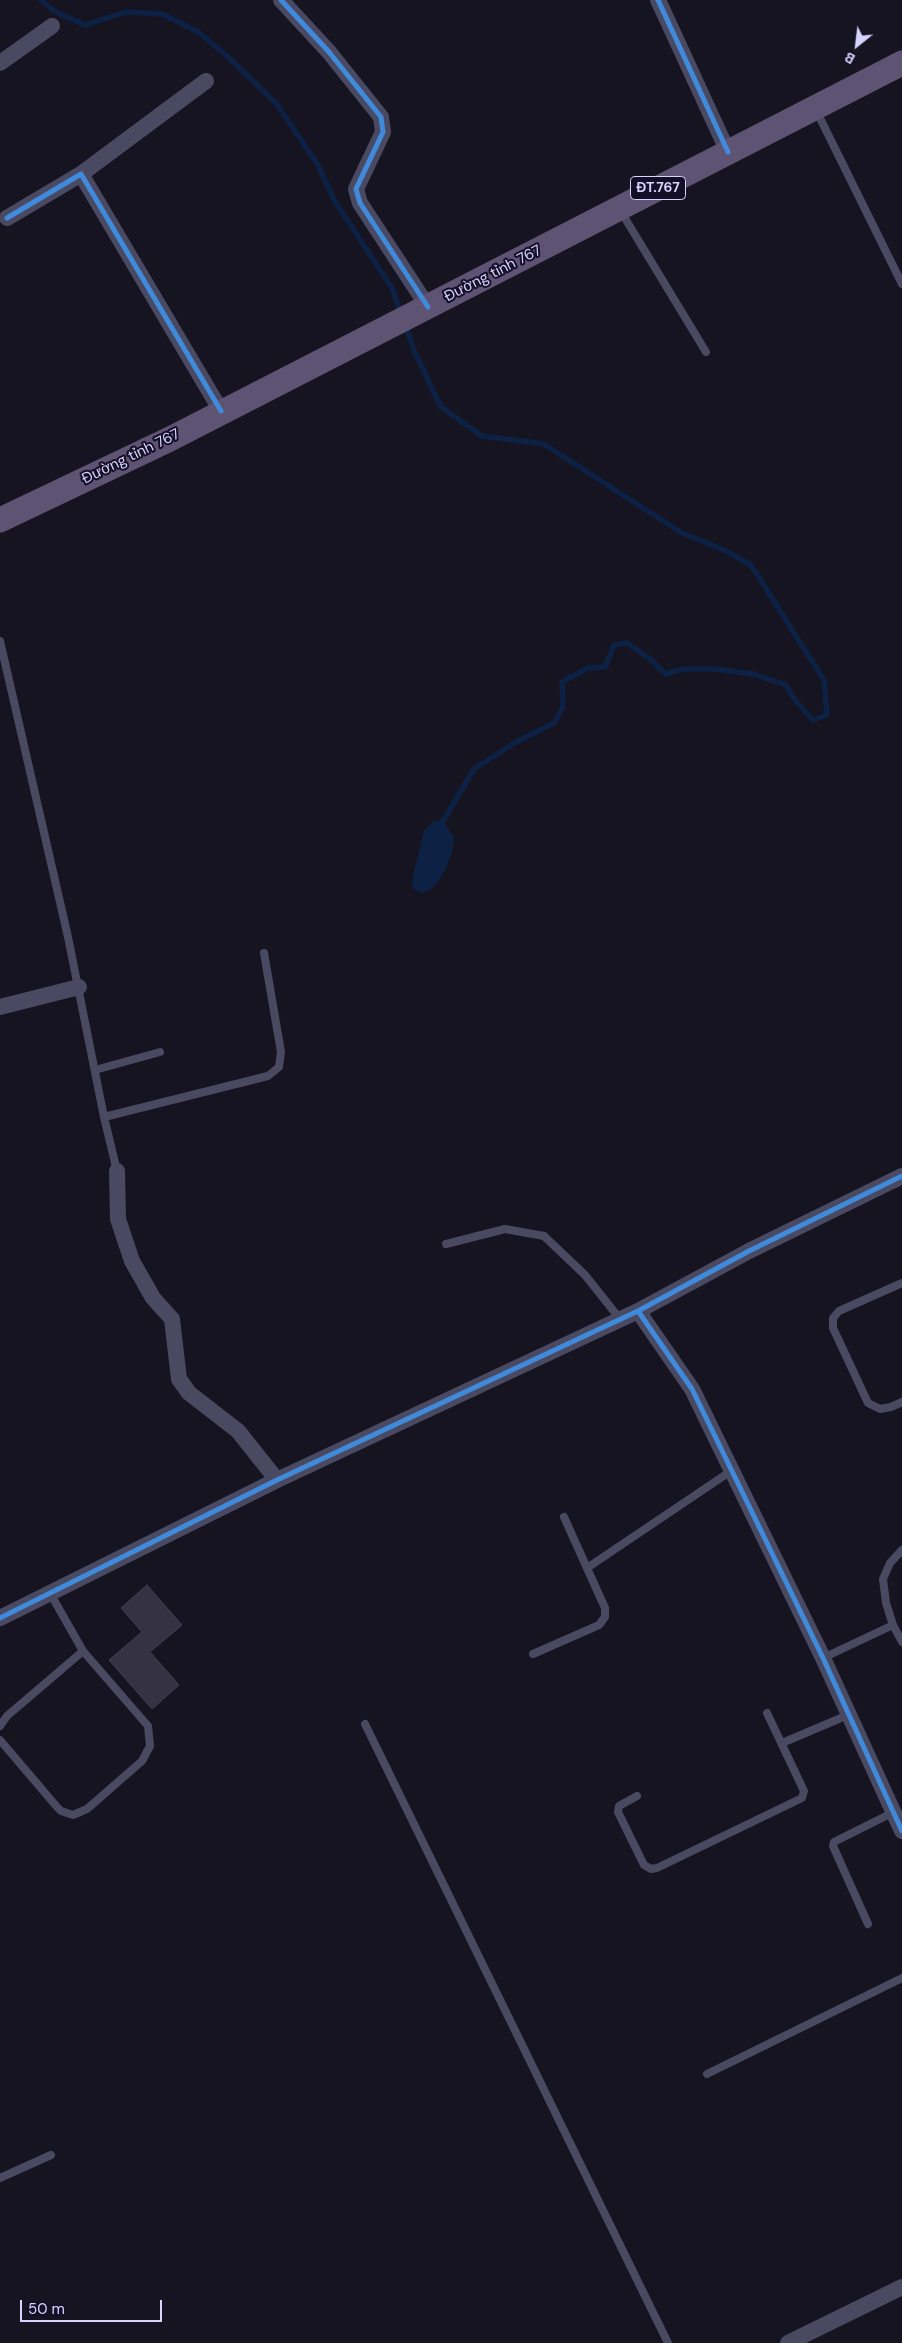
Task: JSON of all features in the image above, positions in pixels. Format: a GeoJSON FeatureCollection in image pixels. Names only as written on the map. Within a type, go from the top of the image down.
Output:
{"type":"FeatureCollection","features":[{"type":"Feature","properties":{"kind":"main road","name":"Đường tỉnh 767"},"geometry":{"type":"LineString","coordinates":[[2,515],[170,439],[220,411],[392,326],[902,63]]}},
{"type":"Feature","properties":{"kind":"street"},"geometry":{"type":"LineString","coordinates":[[282,0],[329,52],[381,117],[383,132],[356,189],[360,204],[421,311]]}},
{"type":"Feature","properties":{"kind":"street"},"geometry":{"type":"LineString","coordinates":[[658,0],[728,152]]}},
{"type":"Feature","properties":{"kind":"street"},"geometry":{"type":"LineString","coordinates":[[0,64],[52,26]]}},
{"type":"Feature","properties":{"kind":"street"},"geometry":{"type":"LineString","coordinates":[[7,218],[81,174],[206,80]]}},
{"type":"Feature","properties":{"kind":"street"},"geometry":{"type":"LineString","coordinates":[[81,174],[220,411]]}},
{"type":"Feature","properties":{"kind":"street"},"geometry":{"type":"LineString","coordinates":[[0,1007],[79,987]]}},
{"type":"Feature","properties":{"kind":"street"},"geometry":{"type":"LineString","coordinates":[[117,1171],[118,1220],[132,1261],[154,1298],[172,1319],[179,1379],[189,1393],[238,1431],[277,1480]]}},
{"type":"Feature","properties":{"kind":"street"},"geometry":{"type":"LineString","coordinates":[[0,1618],[277,1480],[638,1311],[749,1251],[902,1176]]}},
{"type":"Feature","properties":{"kind":"street"},"geometry":{"type":"LineString","coordinates":[[638,1311],[692,1389],[823,1658],[902,1831]]}},
{"type":"Feature","properties":{"kind":"street"},"geometry":{"type":"LineString","coordinates":[[788,2343],[902,2287]]}},
{"type":"Feature","properties":{"kind":"lane"},"geometry":{"type":"LineString","coordinates":[[815,108],[902,284]]}},
{"type":"Feature","properties":{"kind":"lane"},"geometry":{"type":"LineString","coordinates":[[619,209],[706,352]]}},
{"type":"Feature","properties":{"kind":"lane"},"geometry":{"type":"LineString","coordinates":[[0,641],[79,987],[104,1117],[117,1171]]}},
{"type":"Feature","properties":{"kind":"lane"},"geometry":{"type":"LineString","coordinates":[[104,1117],[268,1076],[280,1067],[281,1052],[264,953]]}},
{"type":"Feature","properties":{"kind":"lane"},"geometry":{"type":"LineString","coordinates":[[95,1070],[160,1052]]}},
{"type":"Feature","properties":{"kind":"lane"},"geometry":{"type":"LineString","coordinates":[[446,1244],[504,1228],[544,1236],[585,1275],[620,1319]]}},
{"type":"Feature","properties":{"kind":"lane"},"geometry":{"type":"LineString","coordinates":[[902,1283],[839,1311],[833,1318],[833,1328],[868,1402],[880,1409],[902,1402]]}},
{"type":"Feature","properties":{"kind":"lane"},"geometry":{"type":"LineString","coordinates":[[587,1568],[731,1471]]}},
{"type":"Feature","properties":{"kind":"lane"},"geometry":{"type":"LineString","coordinates":[[533,1654],[599,1625],[605,1617],[605,1608],[564,1518]]}},
{"type":"Feature","properties":{"kind":"lane"},"geometry":{"type":"LineString","coordinates":[[902,1550],[890,1564],[884,1578],[886,1603],[893,1625],[902,1642]]}},
{"type":"Feature","properties":{"kind":"lane"},"geometry":{"type":"LineString","coordinates":[[0,1740],[61,1811],[73,1815],[87,1810],[142,1761],[150,1746],[148,1726],[83,1651],[50,1594]]}},
{"type":"Feature","properties":{"kind":"lane"},"geometry":{"type":"LineString","coordinates":[[823,1658],[893,1625]]}},
{"type":"Feature","properties":{"kind":"lane"},"geometry":{"type":"LineString","coordinates":[[0,1726],[7,1716],[83,1651]]}},
{"type":"Feature","properties":{"kind":"lane"},"geometry":{"type":"LineString","coordinates":[[637,1796],[619,1806],[618,1812],[644,1866],[651,1869],[657,1868],[802,1798],[804,1791],[767,1713]]}},
{"type":"Feature","properties":{"kind":"lane"},"geometry":{"type":"LineString","coordinates":[[782,1743],[848,1715]]}},
{"type":"Feature","properties":{"kind":"lane"},"geometry":{"type":"LineString","coordinates":[[365,1724],[668,2343]]}},
{"type":"Feature","properties":{"kind":"lane"},"geometry":{"type":"LineString","coordinates":[[868,1924],[833,1846],[834,1842],[894,1812]]}},
{"type":"Feature","properties":{"kind":"lane"},"geometry":{"type":"LineString","coordinates":[[707,2074],[902,1978]]}},
{"type":"Feature","properties":{"kind":"lane"},"geometry":{"type":"LineString","coordinates":[[0,2178],[51,2155]]}},
{"type":"Feature","properties":{"kind":"water"},"geometry":{"type":"Polygon","coordinates":[[[433,821],[443,821],[454,837],[452,853],[445,871],[432,889],[421,893],[412,888],[414,871],[424,831],[433,821]]]}},
{"type":"Feature","properties":{"kind":"building"},"geometry":{"type":"Polygon","coordinates":[[[147,1585],[182,1625],[150,1652],[179,1685],[152,1709],[109,1660],[142,1632],[121,1608],[147,1585]]]}},
{"type":"Feature","properties":{"kind":"waterway"},"geometry":{"type":"LineString","coordinates":[[41,0],[54,11],[85,25],[126,12],[162,14],[198,32],[226,55],[276,103],[318,165],[334,200],[392,288],[401,314]]}},
{"type":"Feature","properties":{"kind":"waterway"},"geometry":{"type":"LineString","coordinates":[[405,325],[415,353],[441,407],[482,436],[544,444],[680,532],[726,551],[751,565],[824,680],[827,715],[813,720],[796,701],[786,685],[753,674],[715,669],[683,669],[665,674],[650,659],[627,643],[614,645],[605,667],[588,668],[562,682],[563,707],[554,723],[516,742],[474,769],[443,821]]}},
{"type":"Feature","properties":{"kind":"cycle path"},"geometry":{"type":"LineString","coordinates":[[281,0],[329,52],[381,117],[383,132],[356,189],[360,203],[428,307]]}},
{"type":"Feature","properties":{"kind":"cycle path"},"geometry":{"type":"LineString","coordinates":[[658,0],[728,152]]}},
{"type":"Feature","properties":{"kind":"cycle path"},"geometry":{"type":"LineString","coordinates":[[7,218],[81,174],[221,411]]}},
{"type":"Feature","properties":{"kind":"cycle path"},"geometry":{"type":"LineString","coordinates":[[902,1176],[749,1251],[638,1311],[692,1389],[823,1658],[902,1831]]}},
{"type":"Feature","properties":{"kind":"cycle path"},"geometry":{"type":"LineString","coordinates":[[0,1618],[277,1480],[638,1311]]}}]}
